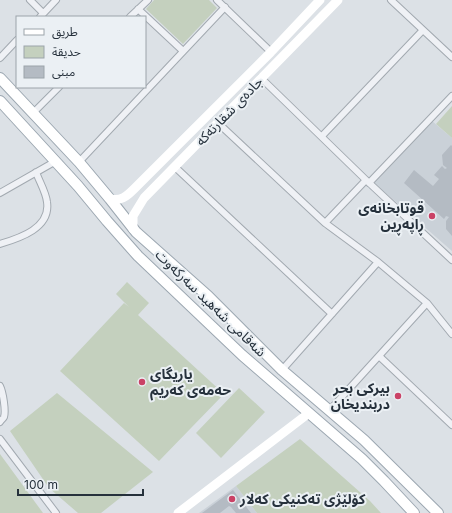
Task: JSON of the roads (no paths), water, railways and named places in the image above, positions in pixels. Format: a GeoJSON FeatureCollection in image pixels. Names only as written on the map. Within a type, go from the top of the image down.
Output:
{"type":"FeatureCollection","features":[{"type":"Feature","properties":{"kind":"main road","name":"جادەی شقارتەکە"},"geometry":{"type":"LineString","coordinates":[[133,228],[133,216],[144,198],[338,0]]}},
{"type":"Feature","properties":{"kind":"main road","name":"جادەی شقارتەکە"},"geometry":{"type":"LineString","coordinates":[[110,199],[119,200],[134,189],[271,52],[316,2]]}},
{"type":"Feature","properties":{"kind":"main road","name":"شەقامی شەهید سەرکەوت"},"geometry":{"type":"LineString","coordinates":[[0,78],[34,112],[79,162],[133,228],[208,296],[282,370],[364,440],[438,513]]}},
{"type":"Feature","properties":{"kind":"main road","name":"شەقامی شەهید سەرکەوت"},"geometry":{"type":"LineString","coordinates":[[0,101],[56,161],[142,260],[242,355],[362,459],[414,513]]}},
{"type":"Feature","properties":{"kind":"main road"},"geometry":{"type":"LineString","coordinates":[[134,189],[144,198]]}},
{"type":"Feature","properties":{"kind":"main road"},"geometry":{"type":"LineString","coordinates":[[178,513],[309,414]]}},
{"type":"Feature","properties":{"kind":"street"},"geometry":{"type":"LineString","coordinates":[[30,0],[42,15],[56,0]]}},
{"type":"Feature","properties":{"kind":"street"},"geometry":{"type":"LineString","coordinates":[[131,16],[148,0]]}},
{"type":"Feature","properties":{"kind":"street"},"geometry":{"type":"LineString","coordinates":[[217,0],[271,52]]}},
{"type":"Feature","properties":{"kind":"street"},"geometry":{"type":"LineString","coordinates":[[391,0],[452,57]]}},
{"type":"Feature","properties":{"kind":"street"},"geometry":{"type":"LineString","coordinates":[[79,162],[225,7]]}},
{"type":"Feature","properties":{"kind":"street"},"geometry":{"type":"LineString","coordinates":[[138,9],[146,16]]}},
{"type":"Feature","properties":{"kind":"street"},"geometry":{"type":"LineString","coordinates":[[146,16],[183,51]]}},
{"type":"Feature","properties":{"kind":"street"},"geometry":{"type":"LineString","coordinates":[[322,136],[423,30]]}},
{"type":"Feature","properties":{"kind":"street"},"geometry":{"type":"LineString","coordinates":[[0,58],[16,41]]}},
{"type":"Feature","properties":{"kind":"street"},"geometry":{"type":"LineString","coordinates":[[262,78],[368,182],[452,260]]}},
{"type":"Feature","properties":{"kind":"street"},"geometry":{"type":"LineString","coordinates":[[34,112],[58,88]]}},
{"type":"Feature","properties":{"kind":"street"},"geometry":{"type":"LineString","coordinates":[[325,223],[368,182],[452,96]]}},
{"type":"Feature","properties":{"kind":"street"},"geometry":{"type":"LineString","coordinates":[[218,123],[325,223],[378,262],[426,303],[452,334]]}},
{"type":"Feature","properties":{"kind":"street"},"geometry":{"type":"LineString","coordinates":[[0,193],[56,161]]}},
{"type":"Feature","properties":{"kind":"street"},"geometry":{"type":"LineString","coordinates":[[175,167],[332,314]]}},
{"type":"Feature","properties":{"kind":"street"},"geometry":{"type":"LineString","coordinates":[[0,244],[18,239],[36,228],[46,218],[47,202],[36,172]]}},
{"type":"Feature","properties":{"kind":"street"},"geometry":{"type":"LineString","coordinates":[[282,370],[378,262]]}},
{"type":"Feature","properties":{"kind":"street"},"geometry":{"type":"LineString","coordinates":[[329,411],[426,303]]}},
{"type":"Feature","properties":{"kind":"street"},"geometry":{"type":"LineString","coordinates":[[379,356],[452,425]]}},
{"type":"Feature","properties":{"kind":"street"},"geometry":{"type":"LineString","coordinates":[[0,386],[4,400],[4,416],[0,422]]}},
{"type":"Feature","properties":{"kind":"street"},"geometry":{"type":"LineString","coordinates":[[0,439],[56,513]]}},
{"type":"Feature","properties":{"kind":"place","name":"قوتابخانەی ڕاپەڕین"},"geometry":{"type":"Point","coordinates":[432,216]}},
{"type":"Feature","properties":{"kind":"place","name":"یاریگای ‌حەمەی کەریم"},"geometry":{"type":"Point","coordinates":[142,382]}},
{"type":"Feature","properties":{"kind":"place","name":"بيركى بحر دربنديخان"},"geometry":{"type":"Point","coordinates":[398,396]}},
{"type":"Feature","properties":{"kind":"place","name":"کۆلێژی تەکنیکی کەلار"},"geometry":{"type":"Point","coordinates":[232,499]}}]}
